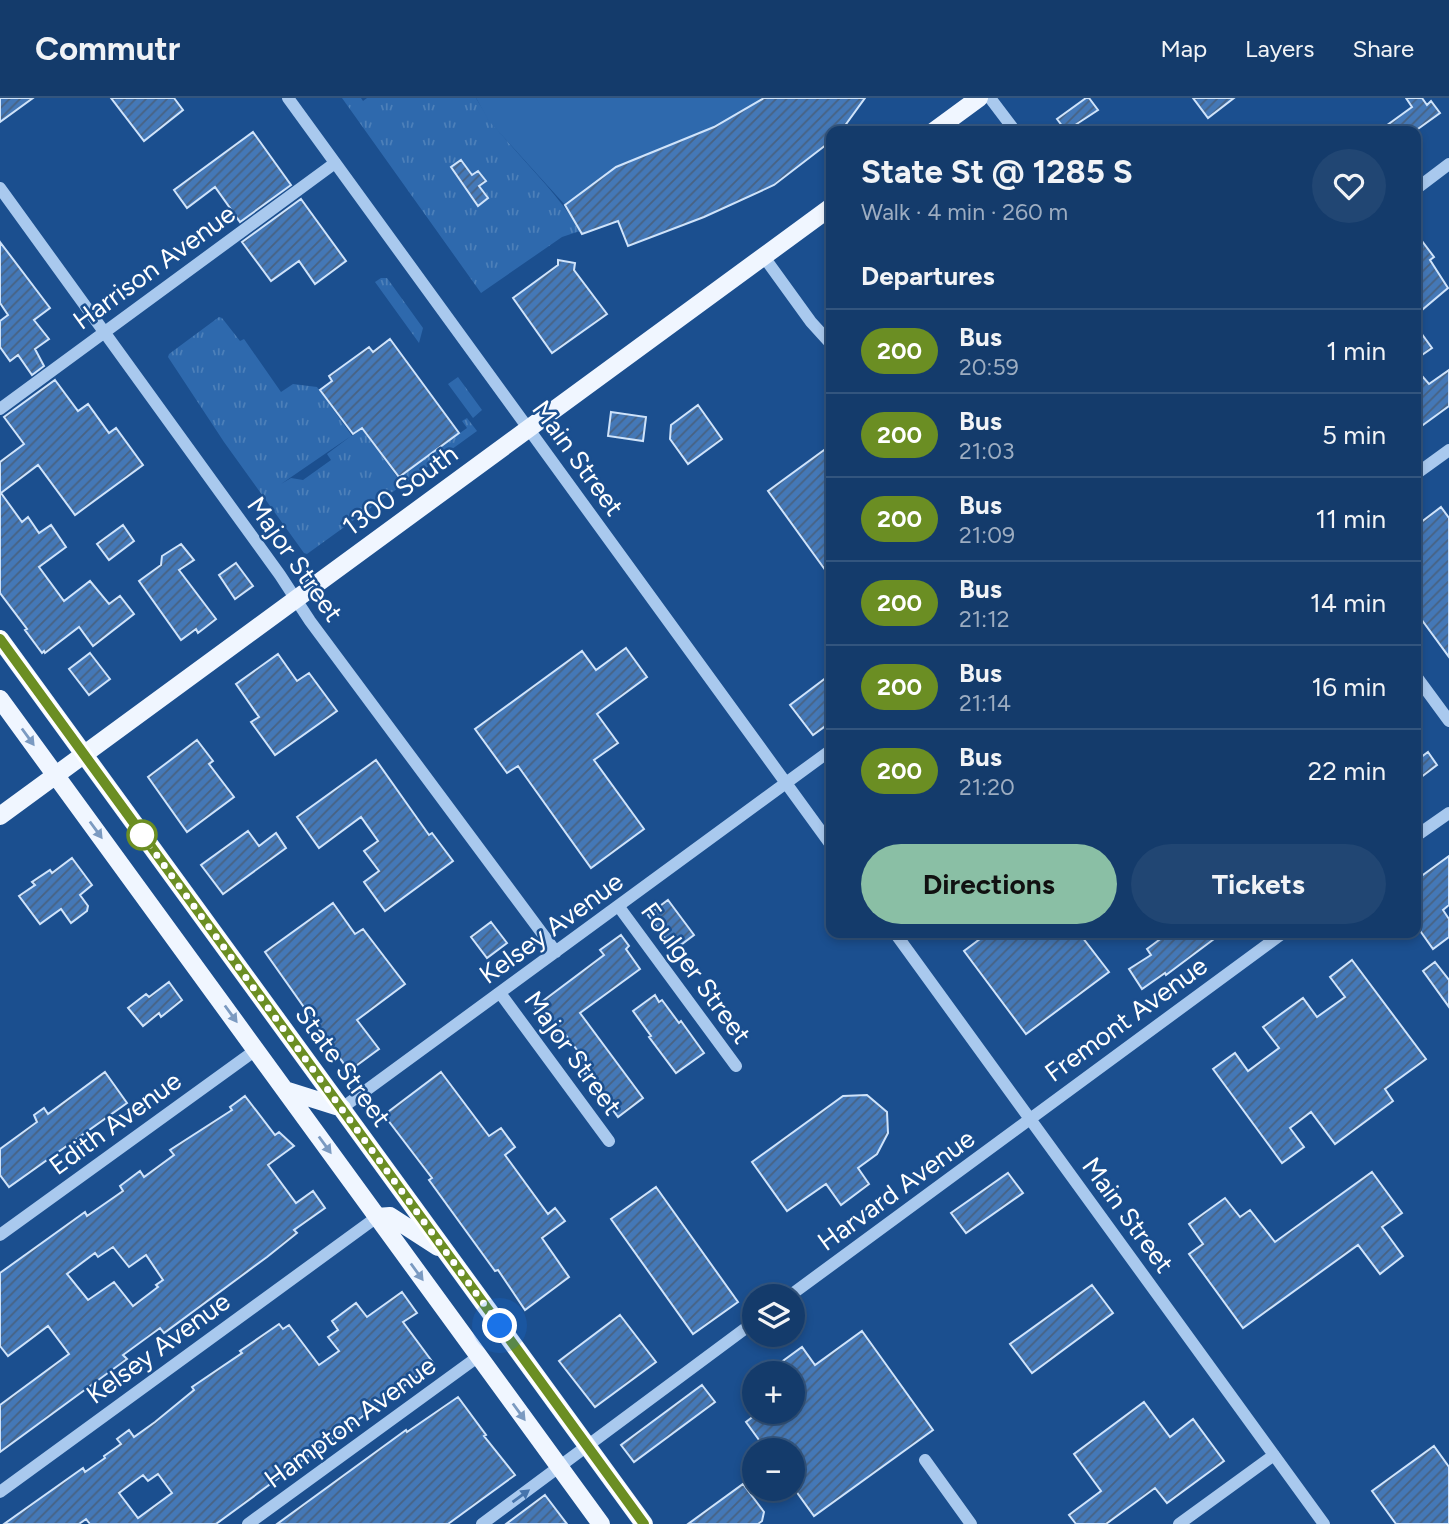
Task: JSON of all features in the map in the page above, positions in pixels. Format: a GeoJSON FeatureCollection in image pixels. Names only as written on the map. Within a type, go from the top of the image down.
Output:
{"type":"FeatureCollection","features":[{"type":"Feature","properties":{"kind":"main road"},"geometry":{"type":"LineString","coordinates":[[941,126],[979,98]]}},
{"type":"Feature","properties":{"kind":"main road","name":"1300 South"},"geometry":{"type":"LineString","coordinates":[[0,816],[826,211]]}},
{"type":"Feature","properties":{"kind":"main road","name":"State Street"},"geometry":{"type":"LineString","coordinates":[[0,639],[644,1524]]}},
{"type":"Feature","properties":{"kind":"main road"},"geometry":{"type":"LineString","coordinates":[[0,699],[601,1524]]}},
{"type":"Feature","properties":{"kind":"main road"},"geometry":{"type":"LineString","coordinates":[[285,1090],[342,1108]]}},
{"type":"Feature","properties":{"kind":"main road"},"geometry":{"type":"LineString","coordinates":[[377,1217],[390,1216],[448,1254]]}},
{"type":"Feature","properties":{"kind":"street","name":"Main Street"},"geometry":{"type":"LineString","coordinates":[[288,98],[826,838]]}},
{"type":"Feature","properties":{"kind":"street"},"geometry":{"type":"LineString","coordinates":[[990,98],[1011,126]]}},
{"type":"Feature","properties":{"kind":"street","name":"Harrison Avenue"},"geometry":{"type":"LineString","coordinates":[[0,409],[335,163]]}},
{"type":"Feature","properties":{"kind":"street"},"geometry":{"type":"LineString","coordinates":[[1421,185],[1449,164]]}},
{"type":"Feature","properties":{"kind":"street","name":"Major Street"},"geometry":{"type":"LineString","coordinates":[[0,188],[310,621],[556,952]]}},
{"type":"Feature","properties":{"kind":"street"},"geometry":{"type":"LineString","coordinates":[[764,257],[826,338]]}},
{"type":"Feature","properties":{"kind":"street"},"geometry":{"type":"LineString","coordinates":[[1421,470],[1449,450]]}},
{"type":"Feature","properties":{"kind":"street"},"geometry":{"type":"LineString","coordinates":[[1421,683],[1449,722]]}},
{"type":"Feature","properties":{"kind":"street","name":"Kelsey Avenue"},"geometry":{"type":"LineString","coordinates":[[342,1108],[826,754]]}},
{"type":"Feature","properties":{"kind":"street"},"geometry":{"type":"LineString","coordinates":[[1421,833],[1449,813]]}},
{"type":"Feature","properties":{"kind":"street","name":"Foulger Street"},"geometry":{"type":"LineString","coordinates":[[619,907],[736,1066]]}},
{"type":"Feature","properties":{"kind":"street","name":"Main Street"},"geometry":{"type":"LineString","coordinates":[[899,938],[1324,1524]]}},
{"type":"Feature","properties":{"kind":"street","name":"Fremont Avenue"},"geometry":{"type":"LineString","coordinates":[[1030,1119],[1266,938]]}},
{"type":"Feature","properties":{"kind":"street","name":"Major Street"},"geometry":{"type":"LineString","coordinates":[[500,993],[609,1140]]}},
{"type":"Feature","properties":{"kind":"street","name":"Edith Avenue"},"geometry":{"type":"LineString","coordinates":[[0,1235],[257,1049]]}},
{"type":"Feature","properties":{"kind":"street","name":"Harvard Avenue"},"geometry":{"type":"LineString","coordinates":[[805,1284],[1030,1119]]}},
{"type":"Feature","properties":{"kind":"street","name":"Kelsey Avenue"},"geometry":{"type":"LineString","coordinates":[[0,1492],[377,1217]]}},
{"type":"Feature","properties":{"kind":"street"},"geometry":{"type":"LineString","coordinates":[[482,1524],[742,1331]]}},
{"type":"Feature","properties":{"kind":"street","name":"Hampton Avenue"},"geometry":{"type":"LineString","coordinates":[[248,1524],[479,1356]]}},
{"type":"Feature","properties":{"kind":"street"},"geometry":{"type":"LineString","coordinates":[[1179,1524],[1274,1455]]}},
{"type":"Feature","properties":{"kind":"street"},"geometry":{"type":"LineString","coordinates":[[925,1460],[971,1524]]}},
{"type":"Feature","properties":{"kind":"green space"},"geometry":{"type":"Polygon","coordinates":[[[342,98],[361,98],[363,101],[367,98],[476,98],[500,133],[556,196],[580,231],[562,237],[481,293],[342,98]]]}},
{"type":"Feature","properties":{"kind":"green space"},"geometry":{"type":"Polygon","coordinates":[[[476,98],[764,98],[714,127],[616,167],[565,205],[489,121],[476,98]]]}},
{"type":"Feature","properties":{"kind":"green space"},"geometry":{"type":"Polygon","coordinates":[[[387,278],[423,328],[419,343],[375,282],[387,278]]]}},
{"type":"Feature","properties":{"kind":"green space"},"geometry":{"type":"Polygon","coordinates":[[[219,317],[222,318],[240,341],[244,339],[281,392],[293,384],[317,387],[352,436],[362,429],[397,477],[467,428],[462,421],[467,418],[477,431],[307,554],[224,442],[168,357],[219,317]],[[351,436],[281,484],[291,478],[303,480],[331,460],[327,454],[351,436]]]}},
{"type":"Feature","properties":{"kind":"green space"},"geometry":{"type":"Polygon","coordinates":[[[458,377],[482,410],[473,418],[448,384],[458,377]]]}},
{"type":"Feature","properties":{"kind":"building"},"geometry":{"type":"Polygon","coordinates":[[[0,98],[33,98],[0,122],[0,98]]]}},
{"type":"Feature","properties":{"kind":"building"},"geometry":{"type":"Polygon","coordinates":[[[111,98],[174,98],[183,110],[144,141],[111,98]]]}},
{"type":"Feature","properties":{"kind":"building"},"geometry":{"type":"Polygon","coordinates":[[[764,98],[865,98],[845,126],[826,126],[826,145],[774,185],[704,217],[628,246],[618,221],[582,234],[565,205],[616,167],[714,127],[764,98]]]}},
{"type":"Feature","properties":{"kind":"building"},"geometry":{"type":"Polygon","coordinates":[[[1086,98],[1089,98],[1098,110],[1074,126],[1062,126],[1057,119],[1086,98]]]}},
{"type":"Feature","properties":{"kind":"building"},"geometry":{"type":"Polygon","coordinates":[[[1193,98],[1234,98],[1208,118],[1193,98]]]}},
{"type":"Feature","properties":{"kind":"building"},"geometry":{"type":"Polygon","coordinates":[[[1406,98],[1422,98],[1427,105],[1431,101],[1440,113],[1421,127],[1386,126],[1412,107],[1406,98]]]}},
{"type":"Feature","properties":{"kind":"building"},"geometry":{"type":"Polygon","coordinates":[[[253,132],[291,185],[240,222],[215,187],[187,208],[174,190],[253,132]]]}},
{"type":"Feature","properties":{"kind":"building"},"geometry":{"type":"Polygon","coordinates":[[[461,160],[472,175],[478,171],[486,181],[479,186],[488,198],[478,206],[451,167],[461,160]]]}},
{"type":"Feature","properties":{"kind":"building"},"geometry":{"type":"Polygon","coordinates":[[[301,199],[346,261],[315,284],[299,261],[271,281],[242,242],[301,199]]]}},
{"type":"Feature","properties":{"kind":"building"},"geometry":{"type":"Polygon","coordinates":[[[1421,240],[1434,257],[1430,260],[1448,288],[1421,311],[1421,240]]]}},
{"type":"Feature","properties":{"kind":"building"},"geometry":{"type":"Polygon","coordinates":[[[0,242],[50,308],[34,320],[49,339],[35,349],[44,366],[32,375],[18,355],[10,361],[0,347],[0,321],[8,315],[0,303],[0,242]]]}},
{"type":"Feature","properties":{"kind":"building"},"geometry":{"type":"Polygon","coordinates":[[[558,260],[575,263],[574,270],[607,314],[552,353],[513,298],[558,265],[558,260]]]}},
{"type":"Feature","properties":{"kind":"building"},"geometry":{"type":"Polygon","coordinates":[[[1421,333],[1432,348],[1421,356],[1421,333]]]}},
{"type":"Feature","properties":{"kind":"building"},"geometry":{"type":"Polygon","coordinates":[[[390,339],[459,433],[399,477],[362,428],[353,434],[320,390],[332,381],[329,376],[369,347],[373,352],[390,339]]]}},
{"type":"Feature","properties":{"kind":"building"},"geometry":{"type":"Polygon","coordinates":[[[1449,370],[1449,406],[1421,426],[1421,378],[1423,377],[1429,384],[1449,370]]]}},
{"type":"Feature","properties":{"kind":"building"},"geometry":{"type":"Polygon","coordinates":[[[55,380],[78,411],[88,404],[109,433],[116,428],[143,465],[75,515],[38,465],[1,493],[22,522],[28,517],[39,533],[51,525],[66,547],[39,567],[64,601],[90,581],[109,604],[120,596],[134,614],[93,646],[79,627],[42,653],[0,593],[0,462],[24,444],[4,417],[55,380]]]}},
{"type":"Feature","properties":{"kind":"building"},"geometry":{"type":"Polygon","coordinates":[[[698,405],[722,439],[688,464],[670,439],[671,425],[698,405]]]}},
{"type":"Feature","properties":{"kind":"building"},"geometry":{"type":"Polygon","coordinates":[[[611,412],[646,417],[643,441],[608,436],[611,412]]]}},
{"type":"Feature","properties":{"kind":"building"},"geometry":{"type":"Polygon","coordinates":[[[826,449],[826,571],[768,491],[826,449]]]}},
{"type":"Feature","properties":{"kind":"building"},"geometry":{"type":"Polygon","coordinates":[[[1441,507],[1449,518],[1449,657],[1421,619],[1421,522],[1441,507]]]}},
{"type":"Feature","properties":{"kind":"building"},"geometry":{"type":"Polygon","coordinates":[[[123,525],[134,541],[109,560],[97,544],[123,525]]]}},
{"type":"Feature","properties":{"kind":"building"},"geometry":{"type":"Polygon","coordinates":[[[181,544],[194,560],[179,570],[216,619],[198,633],[196,629],[181,640],[139,581],[161,565],[162,556],[181,544]]]}},
{"type":"Feature","properties":{"kind":"building"},"geometry":{"type":"Polygon","coordinates":[[[236,563],[253,586],[235,599],[219,575],[236,563]]]}},
{"type":"Feature","properties":{"kind":"building"},"geometry":{"type":"Polygon","coordinates":[[[626,648],[647,677],[597,714],[618,743],[594,760],[644,829],[591,868],[518,766],[507,773],[475,729],[582,651],[596,670],[626,648]]]}},
{"type":"Feature","properties":{"kind":"building"},"geometry":{"type":"Polygon","coordinates":[[[90,653],[110,679],[89,695],[69,669],[90,653]]]}},
{"type":"Feature","properties":{"kind":"building"},"geometry":{"type":"Polygon","coordinates":[[[278,654],[297,681],[309,673],[337,711],[275,755],[251,722],[259,717],[236,684],[278,654]]]}},
{"type":"Feature","properties":{"kind":"building"},"geometry":{"type":"Polygon","coordinates":[[[826,678],[826,726],[813,735],[790,705],[826,678]]]}},
{"type":"Feature","properties":{"kind":"building"},"geometry":{"type":"Polygon","coordinates":[[[197,740],[213,761],[209,764],[234,797],[187,832],[148,777],[197,740]]]}},
{"type":"Feature","properties":{"kind":"building"},"geometry":{"type":"Polygon","coordinates":[[[1428,752],[1437,765],[1421,777],[1421,757],[1428,752]]]}},
{"type":"Feature","properties":{"kind":"building"},"geometry":{"type":"Polygon","coordinates":[[[376,760],[429,835],[432,833],[453,861],[385,911],[364,882],[379,871],[364,851],[378,841],[361,817],[319,848],[297,817],[376,760]]]}},
{"type":"Feature","properties":{"kind":"building"},"geometry":{"type":"Polygon","coordinates":[[[248,831],[259,846],[276,833],[286,848],[223,894],[201,865],[248,831]]]}},
{"type":"Feature","properties":{"kind":"building"},"geometry":{"type":"Polygon","coordinates":[[[1449,856],[1449,905],[1443,910],[1449,919],[1449,937],[1433,949],[1421,932],[1421,876],[1449,856]]]}},
{"type":"Feature","properties":{"kind":"building"},"geometry":{"type":"Polygon","coordinates":[[[72,858],[92,885],[80,895],[88,906],[87,911],[71,923],[61,909],[40,924],[19,896],[35,885],[32,882],[50,870],[52,873],[72,858]]]}},
{"type":"Feature","properties":{"kind":"building"},"geometry":{"type":"Polygon","coordinates":[[[668,900],[694,935],[674,950],[648,915],[668,900]]]}},
{"type":"Feature","properties":{"kind":"building"},"geometry":{"type":"Polygon","coordinates":[[[333,903],[355,934],[363,929],[405,984],[357,1020],[379,1049],[349,1071],[265,952],[333,903]]]}},
{"type":"Feature","properties":{"kind":"building"},"geometry":{"type":"Polygon","coordinates":[[[491,922],[507,943],[487,958],[471,937],[491,922]]]}},
{"type":"Feature","properties":{"kind":"building"},"geometry":{"type":"Polygon","coordinates":[[[621,935],[629,946],[626,949],[640,969],[580,1013],[643,1098],[618,1117],[588,1071],[585,1074],[577,1063],[583,1058],[562,1030],[556,1035],[535,1007],[604,955],[600,950],[621,935]]]}},
{"type":"Feature","properties":{"kind":"building"},"geometry":{"type":"Polygon","coordinates":[[[981,938],[1083,938],[1109,972],[1026,1034],[964,951],[981,938]]]}},
{"type":"Feature","properties":{"kind":"building"},"geometry":{"type":"Polygon","coordinates":[[[1162,938],[1215,938],[1166,975],[1165,973],[1142,989],[1129,969],[1151,955],[1147,949],[1162,938]]]}},
{"type":"Feature","properties":{"kind":"building"},"geometry":{"type":"Polygon","coordinates":[[[1352,960],[1426,1059],[1385,1089],[1393,1101],[1335,1144],[1311,1112],[1290,1128],[1304,1147],[1282,1163],[1213,1069],[1235,1053],[1248,1071],[1279,1048],[1263,1027],[1303,998],[1317,1017],[1345,997],[1330,977],[1352,960]]]}},
{"type":"Feature","properties":{"kind":"building"},"geometry":{"type":"Polygon","coordinates":[[[1435,962],[1449,980],[1449,1007],[1423,971],[1435,962]]]}},
{"type":"Feature","properties":{"kind":"building"},"geometry":{"type":"Polygon","coordinates":[[[169,982],[182,1000],[161,1017],[159,1013],[143,1026],[128,1008],[146,994],[149,997],[169,982]]]}},
{"type":"Feature","properties":{"kind":"building"},"geometry":{"type":"Polygon","coordinates":[[[655,995],[679,1023],[681,1021],[704,1053],[676,1073],[633,1011],[655,995]]]}},
{"type":"Feature","properties":{"kind":"building"},"geometry":{"type":"Polygon","coordinates":[[[105,1072],[127,1103],[9,1187],[0,1175],[0,1149],[37,1122],[34,1115],[44,1108],[48,1114],[105,1072]]]}},
{"type":"Feature","properties":{"kind":"building"},"geometry":{"type":"Polygon","coordinates":[[[441,1072],[489,1136],[501,1128],[515,1147],[505,1155],[548,1214],[555,1208],[565,1221],[542,1238],[569,1277],[525,1310],[384,1115],[441,1072]]]}},
{"type":"Feature","properties":{"kind":"building"},"geometry":{"type":"Polygon","coordinates":[[[867,1095],[887,1112],[888,1133],[877,1154],[858,1168],[869,1184],[841,1205],[826,1184],[787,1211],[752,1162],[843,1096],[867,1095]]]}},
{"type":"Feature","properties":{"kind":"building"},"geometry":{"type":"Polygon","coordinates":[[[245,1096],[275,1135],[279,1132],[294,1146],[268,1165],[296,1203],[313,1191],[325,1208],[294,1230],[297,1233],[267,1257],[164,1333],[160,1328],[123,1355],[127,1359],[0,1452],[0,1405],[69,1354],[48,1326],[8,1356],[0,1346],[0,1273],[85,1212],[87,1216],[123,1191],[120,1186],[140,1171],[144,1177],[174,1155],[170,1150],[232,1110],[230,1107],[245,1096]],[[113,1247],[98,1257],[95,1253],[67,1274],[88,1300],[114,1282],[133,1306],[163,1280],[146,1255],[129,1267],[113,1247]]]}},
{"type":"Feature","properties":{"kind":"building"},"geometry":{"type":"Polygon","coordinates":[[[1372,1172],[1402,1213],[1382,1227],[1403,1256],[1380,1274],[1358,1245],[1243,1328],[1189,1254],[1203,1244],[1189,1224],[1225,1198],[1240,1217],[1250,1210],[1275,1242],[1372,1172]]]}},
{"type":"Feature","properties":{"kind":"building"},"geometry":{"type":"Polygon","coordinates":[[[1008,1173],[1023,1193],[966,1233],[951,1213],[1008,1173]]]}},
{"type":"Feature","properties":{"kind":"building"},"geometry":{"type":"Polygon","coordinates":[[[656,1187],[738,1302],[693,1334],[611,1219],[656,1187]]]}},
{"type":"Feature","properties":{"kind":"building"},"geometry":{"type":"Polygon","coordinates":[[[1092,1285],[1113,1313],[1032,1373],[1010,1344],[1092,1285]]]}},
{"type":"Feature","properties":{"kind":"building"},"geometry":{"type":"Polygon","coordinates":[[[402,1292],[417,1313],[403,1322],[434,1364],[216,1524],[90,1524],[86,1519],[79,1524],[4,1524],[83,1468],[85,1472],[105,1458],[104,1456],[121,1444],[117,1439],[129,1430],[134,1437],[155,1422],[194,1390],[192,1387],[279,1324],[283,1329],[289,1325],[319,1365],[339,1351],[328,1337],[338,1330],[332,1321],[356,1303],[367,1317],[402,1292]],[[158,1474],[148,1481],[143,1475],[119,1493],[138,1518],[172,1493],[158,1474]]]}},
{"type":"Feature","properties":{"kind":"building"},"geometry":{"type":"Polygon","coordinates":[[[620,1315],[656,1362],[595,1407],[559,1361],[620,1315]]]}},
{"type":"Feature","properties":{"kind":"building"},"geometry":{"type":"Polygon","coordinates":[[[862,1331],[933,1430],[814,1516],[803,1501],[805,1438],[758,1438],[747,1424],[805,1424],[805,1361],[783,1361],[802,1347],[815,1365],[862,1331]]]}},
{"type":"Feature","properties":{"kind":"building"},"geometry":{"type":"Polygon","coordinates":[[[702,1385],[715,1402],[634,1462],[621,1445],[702,1385]]]}},
{"type":"Feature","properties":{"kind":"building"},"geometry":{"type":"Polygon","coordinates":[[[458,1397],[515,1475],[448,1524],[277,1524],[406,1430],[407,1432],[458,1397]]]}},
{"type":"Feature","properties":{"kind":"building"},"geometry":{"type":"Polygon","coordinates":[[[1144,1402],[1170,1437],[1193,1419],[1224,1461],[1167,1503],[1155,1488],[1106,1524],[1076,1524],[1069,1515],[1101,1491],[1074,1454],[1144,1402]]]}},
{"type":"Feature","properties":{"kind":"building"},"geometry":{"type":"Polygon","coordinates":[[[1434,1446],[1449,1467],[1449,1524],[1396,1524],[1372,1491],[1434,1446]]]}},
{"type":"Feature","properties":{"kind":"building"},"geometry":{"type":"Polygon","coordinates":[[[742,1485],[742,1501],[756,1501],[764,1512],[762,1521],[758,1524],[688,1524],[742,1485]]]}},
{"type":"Feature","properties":{"kind":"building"},"geometry":{"type":"Polygon","coordinates":[[[545,1495],[567,1524],[506,1524],[545,1495]]]}},
{"type":"Feature","properties":{"kind":"bus line","name":"200"},"geometry":{"type":"LineString","coordinates":[[0,639],[644,1524]]}},
{"type":"Feature","properties":{"kind":"route"},"geometry":{"type":"LineString","coordinates":[[142,835],[500,1326]]}}]}
